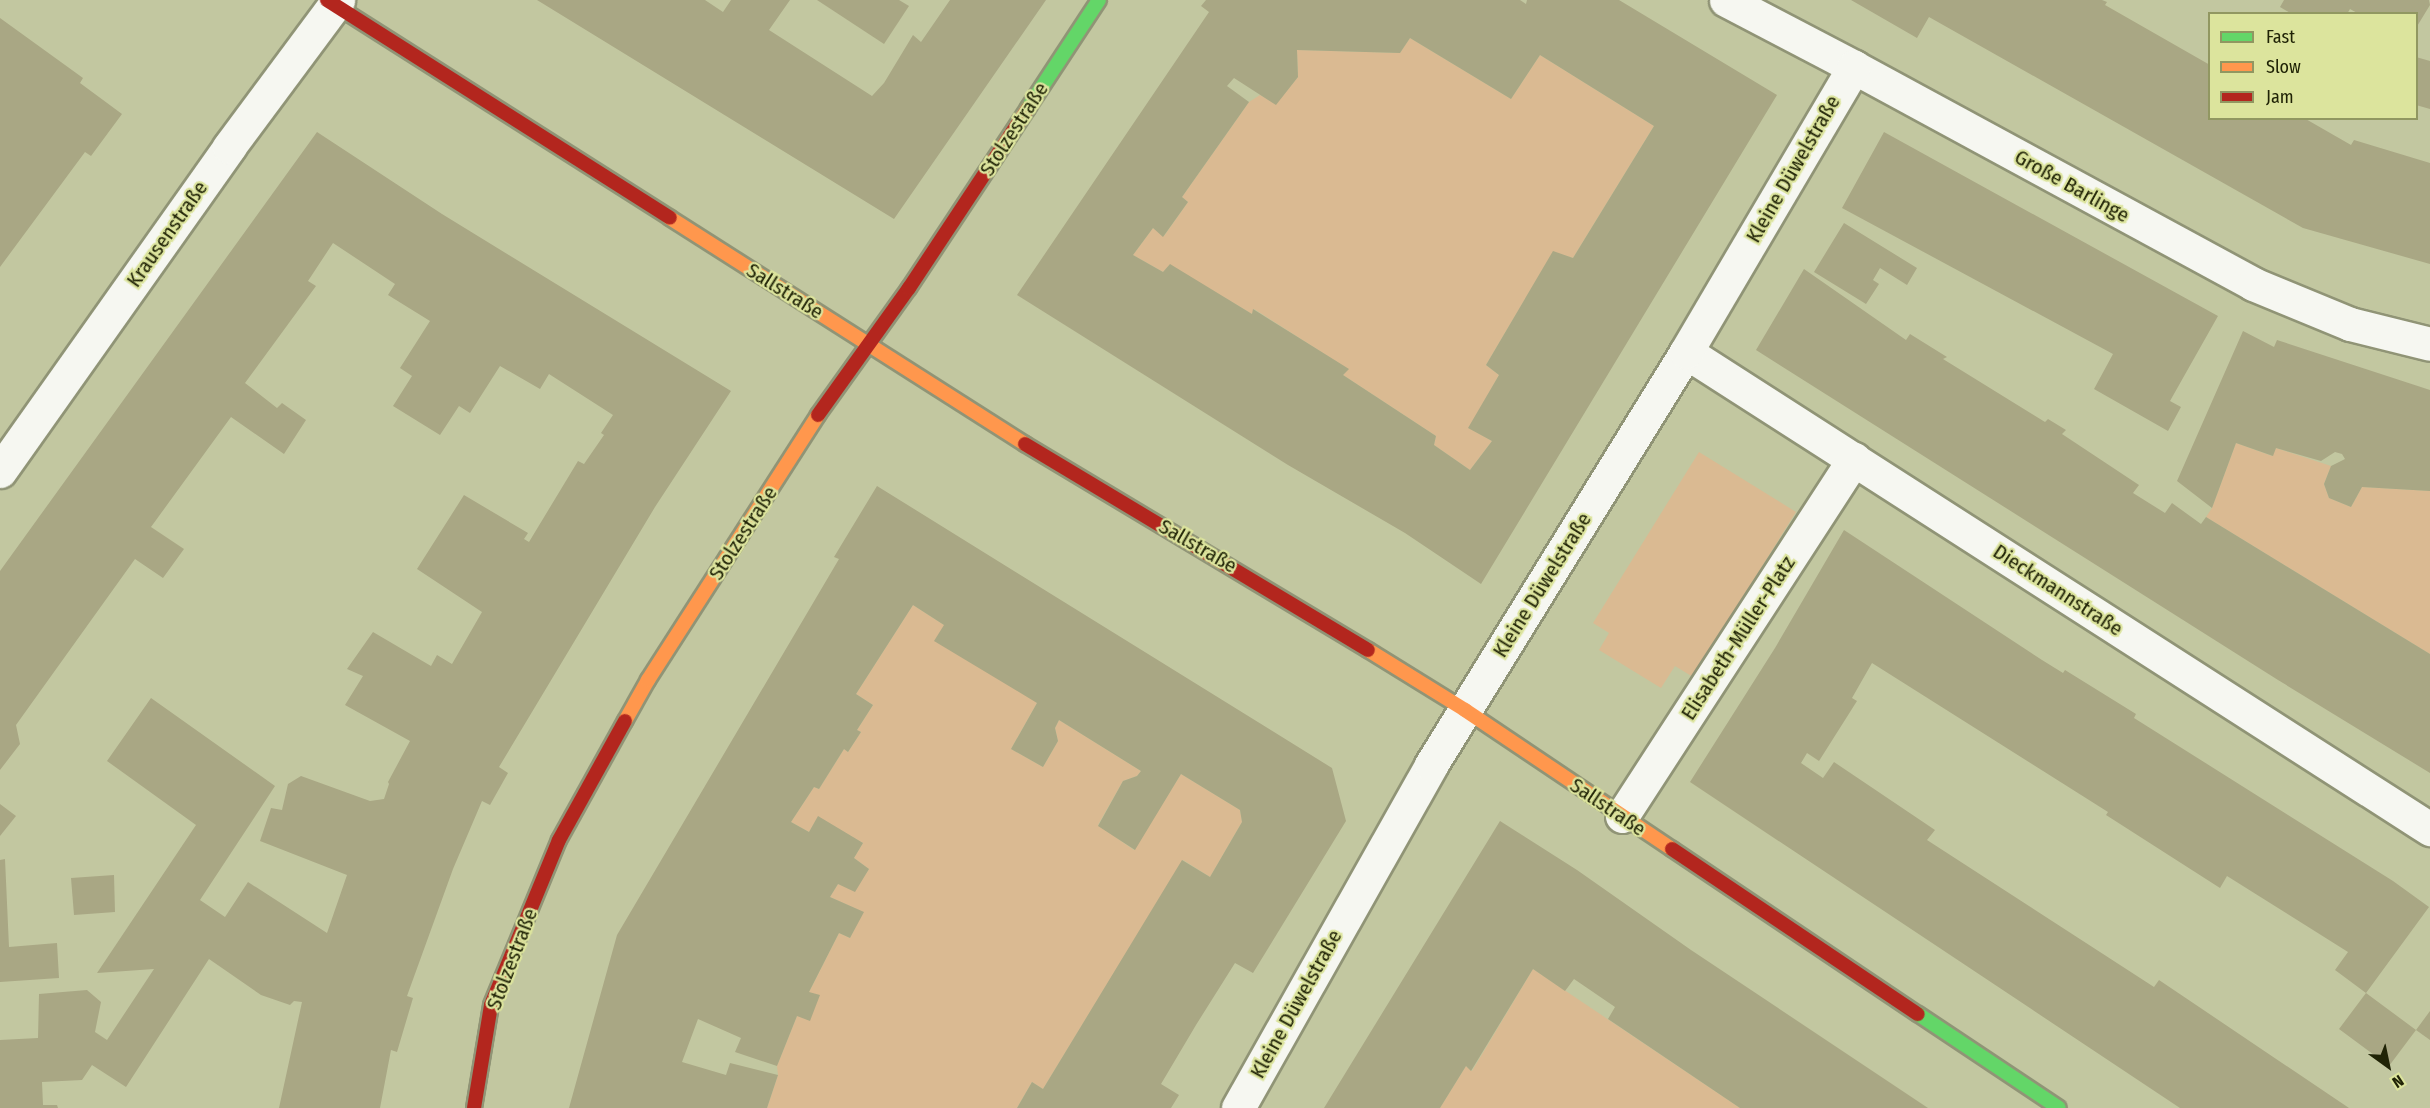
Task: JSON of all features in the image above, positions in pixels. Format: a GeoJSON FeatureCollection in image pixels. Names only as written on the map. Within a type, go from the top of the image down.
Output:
{"type":"FeatureCollection","features":[{"type":"Feature","properties":{"kind":"street","name":"Stolzestraße"},"geometry":{"type":"LineString","coordinates":[[474,1108],[491,1005],[560,840],[648,680],[826,402],[870,344],[1099,0]]}},
{"type":"Feature","properties":{"kind":"street","name":"Große Barlinge"},"geometry":{"type":"LineString","coordinates":[[1726,0],[2253,284],[2350,324],[2430,344]]}},
{"type":"Feature","properties":{"kind":"street","name":"Sallstraße"},"geometry":{"type":"LineString","coordinates":[[333,2],[1045,456],[1245,573],[1465,710],[2059,1108]]}},
{"type":"Feature","properties":{"kind":"street","name":"Krausenstraße"},"geometry":{"type":"LineString","coordinates":[[0,471],[333,2]]}},
{"type":"Feature","properties":{"kind":"street","name":"Kleine Düwelstraße"},"geometry":{"type":"LineString","coordinates":[[1238,1108],[1431,765],[1686,352],[1854,67]]}},
{"type":"Feature","properties":{"kind":"street","name":"Dieckmannstraße"},"geometry":{"type":"LineString","coordinates":[[1686,352],[2430,829]]}},
{"type":"Feature","properties":{"kind":"street","name":"Elisabeth-Müller-Platz"},"geometry":{"type":"LineString","coordinates":[[1622,816],[1854,459]]}},
{"type":"Feature","properties":{"kind":"shaded area"},"geometry":{"type":"Polygon","coordinates":[[[1410,38],[1511,99],[1540,55],[1654,126],[1573,258],[1553,252],[1486,365],[1499,375],[1469,428],[1492,441],[1470,470],[1434,445],[1436,436],[1343,375],[1348,369],[1254,309],[1252,314],[1170,265],[1163,272],[1133,255],[1153,228],[1164,236],[1188,202],[1182,197],[1249,102],[1260,95],[1276,104],[1298,77],[1297,50],[1400,53],[1410,38]]]}},
{"type":"Feature","properties":{"kind":"shaded area"},"geometry":{"type":"Polygon","coordinates":[[[2236,443],[2272,456],[2276,448],[2331,466],[2324,484],[2329,498],[2351,507],[2362,487],[2430,491],[2430,654],[2206,517],[2212,508],[2236,443]]]}},
{"type":"Feature","properties":{"kind":"shaded area"},"geometry":{"type":"Polygon","coordinates":[[[1699,452],[1796,512],[1693,677],[1675,666],[1661,688],[1599,650],[1609,633],[1593,623],[1699,452]]]}},
{"type":"Feature","properties":{"kind":"shaded area"},"geometry":{"type":"Polygon","coordinates":[[[913,605],[944,625],[1037,703],[1011,749],[1043,767],[1058,741],[1055,728],[1059,720],[1141,771],[1137,776],[1123,781],[1098,825],[1134,850],[1181,774],[1240,810],[1242,822],[1210,877],[1183,860],[1043,1089],[1032,1082],[1017,1108],[767,1108],[778,1075],[777,1066],[797,1016],[839,933],[850,938],[863,912],[830,897],[838,884],[855,891],[869,869],[854,858],[863,843],[818,817],[809,832],[791,822],[814,787],[819,789],[844,749],[848,752],[861,732],[857,730],[873,705],[856,694],[913,605]]]}},
{"type":"Feature","properties":{"kind":"shaded area"},"geometry":{"type":"Polygon","coordinates":[[[1533,969],[1740,1108],[1440,1108],[1466,1066],[1472,1071],[1533,969]]]}},
{"type":"Feature","properties":{"kind":"building"},"geometry":{"type":"Polygon","coordinates":[[[537,0],[705,0],[723,12],[731,0],[790,0],[769,30],[872,96],[884,83],[913,35],[921,42],[950,0],[1046,0],[894,219],[537,0]]]}},
{"type":"Feature","properties":{"kind":"building"},"geometry":{"type":"Polygon","coordinates":[[[817,0],[899,0],[909,6],[884,44],[817,0]]]}},
{"type":"Feature","properties":{"kind":"building"},"geometry":{"type":"Polygon","coordinates":[[[1206,0],[1520,0],[1526,4],[1527,0],[1619,0],[1777,95],[1481,584],[1405,533],[1288,465],[1017,295],[1209,12],[1201,6],[1206,0]],[[1410,38],[1400,53],[1297,50],[1298,77],[1276,105],[1234,78],[1227,86],[1249,102],[1182,197],[1188,202],[1163,237],[1153,228],[1133,255],[1163,272],[1170,264],[1252,314],[1253,309],[1349,369],[1343,375],[1436,436],[1434,445],[1470,470],[1492,441],[1468,428],[1499,375],[1486,365],[1553,251],[1573,258],[1654,126],[1540,55],[1511,99],[1410,38]]]}},
{"type":"Feature","properties":{"kind":"building"},"geometry":{"type":"Polygon","coordinates":[[[1851,0],[2102,0],[2107,2],[2105,5],[2208,64],[2208,120],[2307,120],[2351,145],[2354,140],[2430,163],[2430,264],[2303,228],[1929,17],[1917,38],[1851,0]]]}},
{"type":"Feature","properties":{"kind":"building"},"geometry":{"type":"Polygon","coordinates":[[[2284,0],[2429,0],[2430,5],[2418,25],[2418,12],[2355,12],[2350,9],[2348,12],[2289,12],[2280,7],[2284,0]]]}},
{"type":"Feature","properties":{"kind":"building"},"geometry":{"type":"Polygon","coordinates":[[[0,18],[83,78],[80,83],[122,114],[91,156],[85,152],[0,267],[0,18]]]}},
{"type":"Feature","properties":{"kind":"building"},"geometry":{"type":"Polygon","coordinates":[[[2418,58],[2430,61],[2430,109],[2418,106],[2418,58]]]}},
{"type":"Feature","properties":{"kind":"building"},"geometry":{"type":"Polygon","coordinates":[[[317,132],[442,214],[731,391],[655,507],[499,767],[508,773],[490,805],[482,801],[453,869],[407,996],[413,998],[397,1052],[391,1050],[380,1108],[279,1108],[302,1002],[294,1001],[290,1005],[261,995],[209,959],[126,1087],[92,1065],[82,1080],[42,1082],[43,1105],[57,1105],[58,1108],[0,1108],[0,1040],[38,1038],[39,994],[87,990],[101,1002],[95,1032],[107,1040],[154,969],[97,973],[196,825],[107,761],[151,698],[275,786],[200,900],[225,917],[248,882],[327,933],[347,875],[260,841],[271,808],[282,810],[288,784],[301,776],[370,801],[384,799],[388,782],[410,741],[345,705],[363,676],[347,669],[373,632],[431,666],[437,655],[452,664],[482,612],[417,569],[464,495],[528,533],[524,539],[529,542],[578,461],[584,464],[604,435],[601,433],[613,415],[549,374],[540,389],[500,366],[470,413],[459,406],[440,435],[393,406],[412,376],[400,368],[430,321],[388,295],[395,284],[333,243],[308,281],[316,286],[245,383],[277,408],[282,403],[306,420],[284,454],[231,417],[151,527],[184,549],[163,578],[135,559],[16,725],[20,744],[0,770],[0,571],[317,132]]]}},
{"type":"Feature","properties":{"kind":"building"},"geometry":{"type":"Polygon","coordinates":[[[1884,132],[2218,316],[2170,401],[2181,407],[2168,431],[2094,389],[2113,354],[1842,208],[1884,132]]]}},
{"type":"Feature","properties":{"kind":"building"},"geometry":{"type":"Polygon","coordinates":[[[1844,223],[1917,268],[1907,285],[1880,268],[1873,280],[1879,284],[1866,304],[1814,272],[1844,223]]]}},
{"type":"Feature","properties":{"kind":"building"},"geometry":{"type":"Polygon","coordinates":[[[1804,269],[1906,340],[1910,334],[1947,357],[1943,359],[2045,422],[2048,419],[2066,430],[2062,434],[2139,485],[2133,493],[2165,513],[2172,503],[2201,524],[2206,517],[2430,654],[2430,773],[2278,680],[1756,350],[1804,269]]]}},
{"type":"Feature","properties":{"kind":"building"},"geometry":{"type":"Polygon","coordinates":[[[2243,331],[2274,347],[2277,340],[2430,390],[2430,491],[2362,487],[2351,507],[2329,498],[2324,484],[2331,466],[2345,459],[2342,454],[2335,452],[2321,461],[2276,448],[2273,456],[2236,443],[2212,508],[2177,481],[2243,331]]]}},
{"type":"Feature","properties":{"kind":"building"},"geometry":{"type":"Polygon","coordinates":[[[877,486],[1332,768],[1346,821],[1253,973],[1235,963],[1196,1025],[1161,1084],[1179,1095],[1171,1108],[1017,1108],[1032,1082],[1043,1089],[1182,860],[1210,877],[1242,822],[1240,810],[1181,774],[1135,850],[1098,826],[1123,781],[1137,776],[1141,771],[1059,720],[1055,728],[1058,741],[1043,767],[1011,749],[1037,703],[934,641],[944,625],[913,605],[856,694],[873,705],[857,730],[861,732],[848,752],[844,749],[819,789],[814,787],[791,822],[809,832],[818,816],[863,843],[854,858],[869,869],[855,892],[838,884],[830,897],[864,912],[850,938],[839,933],[809,992],[820,995],[810,1021],[797,1016],[777,1066],[735,1052],[741,1038],[698,1019],[682,1062],[726,1075],[730,1063],[778,1075],[767,1108],[569,1108],[617,935],[839,559],[834,557],[877,486]]]}},
{"type":"Feature","properties":{"kind":"building"},"geometry":{"type":"Polygon","coordinates":[[[1844,530],[2042,660],[2063,673],[2065,670],[2136,714],[2134,718],[2393,881],[2429,907],[2366,993],[2335,970],[2348,952],[2227,876],[2220,888],[2106,815],[2108,812],[1872,663],[1852,698],[1857,701],[1819,761],[1807,753],[1801,763],[1823,778],[1834,762],[1935,830],[1927,840],[2154,987],[2159,980],[2349,1108],[2180,1108],[1690,782],[1775,648],[1844,530]]]}},
{"type":"Feature","properties":{"kind":"building"},"geometry":{"type":"Polygon","coordinates":[[[0,804],[16,816],[0,836],[0,804]]]}},
{"type":"Feature","properties":{"kind":"building"},"geometry":{"type":"Polygon","coordinates":[[[1500,821],[1577,870],[1691,950],[1928,1108],[1740,1108],[1608,1019],[1615,1007],[1574,979],[1565,991],[1533,969],[1471,1071],[1466,1066],[1440,1108],[1324,1108],[1500,821]]]}},
{"type":"Feature","properties":{"kind":"building"},"geometry":{"type":"Polygon","coordinates":[[[5,859],[9,947],[57,943],[59,978],[0,982],[0,860],[5,859]]]}},
{"type":"Feature","properties":{"kind":"building"},"geometry":{"type":"Polygon","coordinates":[[[114,875],[115,912],[74,915],[71,878],[114,875]]]}},
{"type":"Feature","properties":{"kind":"building"},"geometry":{"type":"Polygon","coordinates":[[[2366,993],[2416,1030],[2389,1066],[2339,1029],[2366,993]]]}},
{"type":"Feature","properties":{"kind":"building"},"geometry":{"type":"Polygon","coordinates":[[[2430,1011],[2430,1040],[2416,1030],[2430,1011]]]}},
{"type":"Feature","properties":{"kind":"traffic: fast"},"geometry":{"type":"LineString","coordinates":[[1028,108],[1099,0]]}},
{"type":"Feature","properties":{"kind":"traffic: fast"},"geometry":{"type":"LineString","coordinates":[[1918,1014],[2059,1108]]}},
{"type":"Feature","properties":{"kind":"traffic: slow"},"geometry":{"type":"LineString","coordinates":[[670,218],[1025,444]]}},
{"type":"Feature","properties":{"kind":"traffic: slow"},"geometry":{"type":"LineString","coordinates":[[625,721],[648,680],[818,415]]}},
{"type":"Feature","properties":{"kind":"traffic: slow"},"geometry":{"type":"LineString","coordinates":[[1368,650],[1465,710],[1672,849]]}},
{"type":"Feature","properties":{"kind":"traffic: jam"},"geometry":{"type":"LineString","coordinates":[[327,0],[670,218]]}},
{"type":"Feature","properties":{"kind":"traffic: jam"},"geometry":{"type":"LineString","coordinates":[[818,415],[909,288],[1028,108]]}},
{"type":"Feature","properties":{"kind":"traffic: jam"},"geometry":{"type":"LineString","coordinates":[[1025,444],[1368,650]]}},
{"type":"Feature","properties":{"kind":"traffic: jam"},"geometry":{"type":"LineString","coordinates":[[474,1108],[491,1005],[559,840],[625,721]]}},
{"type":"Feature","properties":{"kind":"traffic: jam"},"geometry":{"type":"LineString","coordinates":[[1672,849],[1918,1014]]}}]}
